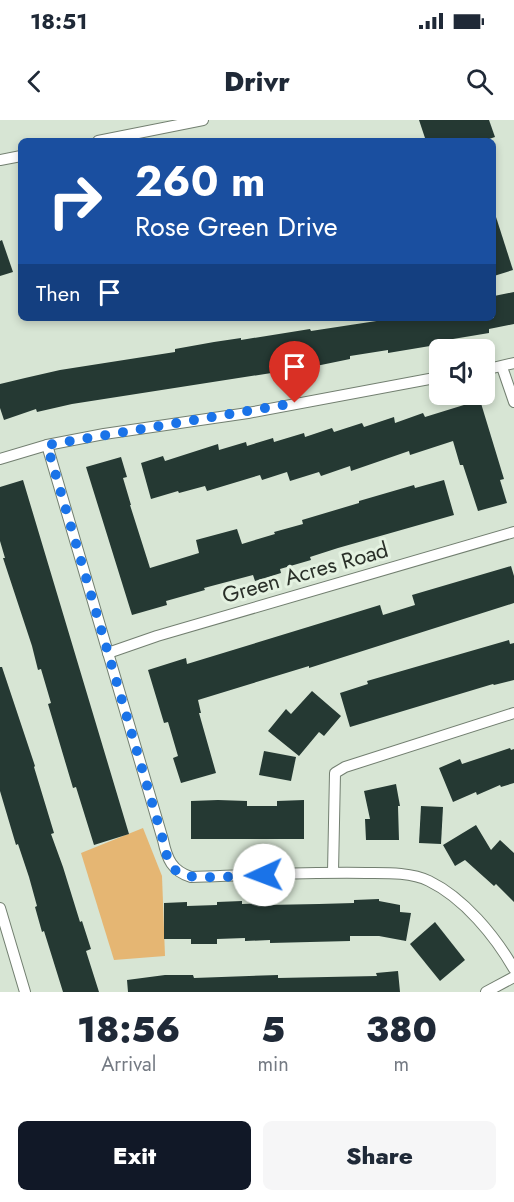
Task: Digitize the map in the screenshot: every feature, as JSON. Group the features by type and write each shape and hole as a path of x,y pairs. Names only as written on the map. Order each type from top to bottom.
{"street":[{"path":"113,138 203,120"},
{"path":"0,160 18,157"},
{"path":"495,368 514,363"},
{"path":"502,367 514,402"},
{"path":"0,459 47,445 429,379"},
{"path":"47,445 167,859 179,873 191,878 333,872 396,873 428,880 468,909 514,969"},
{"name":"Green Acres Road","path":"108,653 157,636 514,532"},
{"path":"333,872 335,773 345,767 514,713"},
{"path":"0,909 25,992"},
{"path":"486,992 514,976"}],"shaded area":[{"path":"143,828 162,876 165,956 114,960 81,853"}],"building":[{"path":"419,120 489,120 495,137 492,138 425,138"},
{"path":"496,217 513,270 496,275"},
{"path":"2,240 13,272 0,276 0,241"},
{"path":"514,292 514,324 489,329 489,333 453,339 429,339 429,346 350,356 350,359 316,366 72,404 37,412 36,409 4,420 0,408 0,384 60,370 175,352 175,349 214,342 376,321 496,321 496,296"},
{"path":"464,405 482,405 504,479 500,480 507,503 478,511 453,441 410,455 409,451 351,471 350,466 321,476 319,472 290,481 287,472 262,480 260,475 207,491 205,486 151,499 141,463 163,456 165,461 218,444 219,450 246,442 247,446 273,438 274,442 304,433 305,437 332,428 334,432 362,423 364,427 394,417 395,423 423,413 425,417"},
{"path":"121,457 127,477 123,478 130,505 150,568 199,553 196,540 237,529 242,544 303,524 302,520 414,485 415,488 444,480 454,515 310,557 311,560 280,569 281,573 255,581 253,575 204,588 205,590 166,601 167,605 132,615 86,467"},
{"path":"23,480 129,834 94,845 76,787 73,788 48,704 51,703 41,669 38,670 3,558 5,558 0,541 0,487"},
{"path":"511,566 514,576 514,603 309,668 309,666 198,700 201,713 199,713 216,773 181,783 173,758 178,756 168,722 164,723 148,670 186,658 187,664 380,605 383,615 415,605 412,595"},
{"path":"509,640 510,644 514,643 514,680 493,684 350,727 340,693 368,684 367,681"},
{"path":"0,667 2,667 35,766 54,833 51,834 91,949 86,951 99,992 63,992 44,931 42,932 29,877 18,844 16,845 0,791"},
{"path":"312,691 341,716 324,736 319,732 299,756 268,731 286,709 291,714"},
{"path":"510,748 514,749 514,783 501,787 500,785 477,795 476,792 453,802 439,768 460,759 462,764"},
{"path":"264,751 296,757 291,781 259,775"},
{"path":"396,784 400,806 398,806 399,840 366,840 365,819 370,819 364,791"},
{"path":"304,800 304,839 191,839 191,801 247,801 247,806 277,806 277,801"},
{"path":"421,806 443,807 441,844 419,843"},
{"path":"476,825 491,850 500,840 514,853 514,902 496,884 494,886 465,860 455,866 443,845"},
{"path":"379,899 379,901 400,905 400,912 411,913 406,941 379,936 350,936 350,941 270,943 270,940 245,941 245,938 217,939 217,944 191,944 191,939 164,939 164,903 187,902 187,906 242,901 242,904 266,903 266,905 354,903 354,900"},
{"path":"435,922 465,960 440,981 410,944"},
{"path":"398,971 400,992 128,992 127,980 165,975 193,975 194,978 278,975 278,978 377,976 376,973"}],"route":[{"path":"264,875 191,878 179,873 167,859 47,445 295,403"}]}
